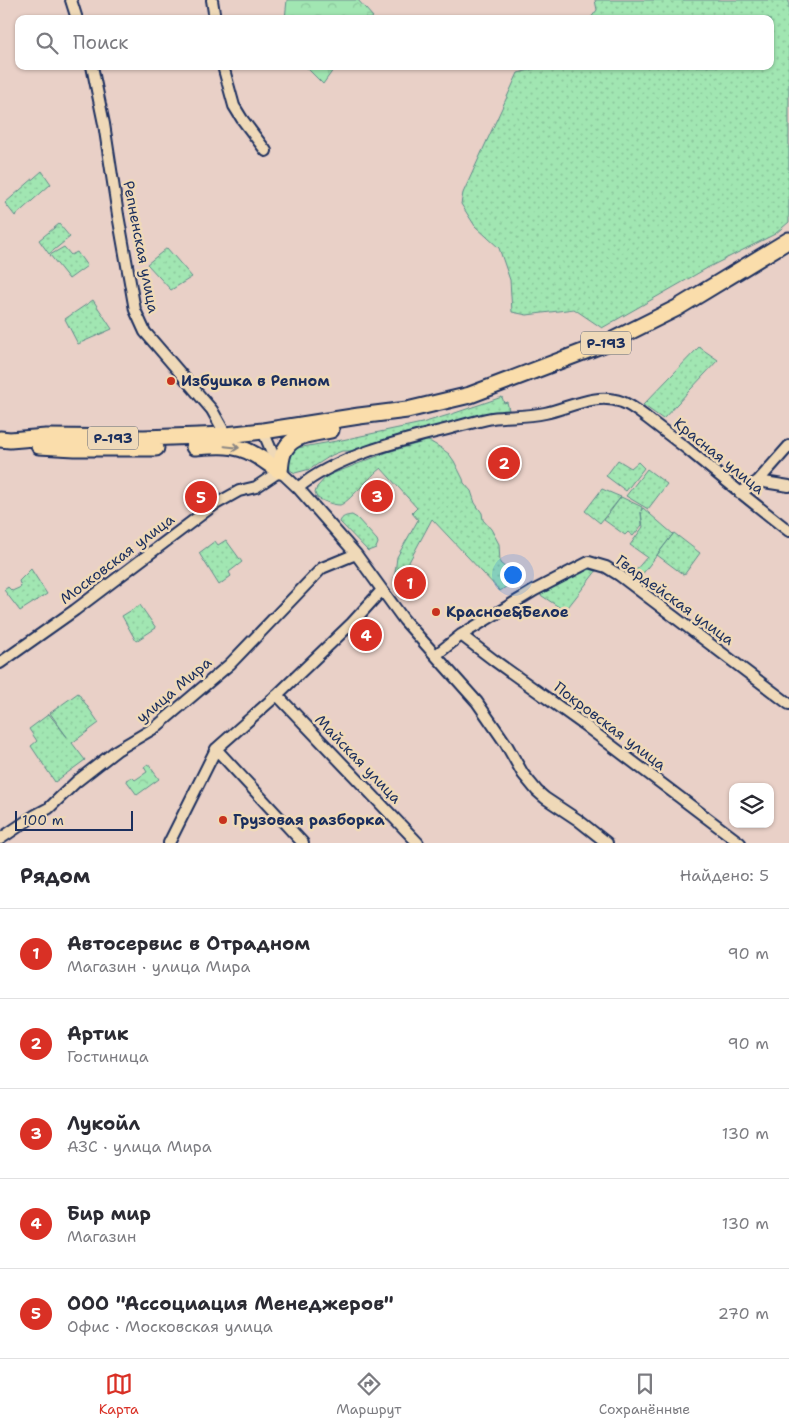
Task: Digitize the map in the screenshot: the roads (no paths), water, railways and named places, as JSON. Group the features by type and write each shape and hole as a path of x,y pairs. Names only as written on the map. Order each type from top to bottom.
{"highway":[{"name":"Р-193","path":"5,439 46,436 144,438 226,435 407,410 470,395 609,342 677,308 789,240"},
{"path":"5,439 29,445 75,448 236,447 248,451 280,471 285,448 302,436 359,424 407,410"}],"street":[{"path":"71,0 76,15"},
{"path":"212,0 214,15"},
{"name":"Репненская улица","path":"93,70 104,124 135,310 145,332 212,410 226,435"},
{"path":"224,70 234,106 266,151"},
{"name":"Красная улица","path":"298,488 310,478 332,466 366,453 429,434 492,418 544,414 595,400 610,399 630,406 789,531"},
{"path":"263,431 280,471 298,488 356,554 404,620 480,706 506,744 523,774 537,791 608,843"},
{"path":"740,492 758,481 789,446"},
{"name":"Московская улица","path":"0,663 75,610 214,505 239,491 256,487 280,471"},
{"path":"758,481 789,486"},
{"name":"улица Мира","path":"0,839 49,808 76,782 117,750 156,727 230,664 322,568 356,554"},
{"name":"Гвардейская улица","path":"436,655 461,635 535,590 589,562 606,567 619,575 789,704"},
{"path":"169,843 216,749 277,695 352,623 382,590"},
{"name":"Покровская улица","path":"461,635 583,724 740,843"},
{"name":"Майская улица","path":"277,695 418,843"},
{"path":"216,749 302,843"}],"place":[{"name":"Избушка в Репном","path":"171,381"},
{"name":"Артик","path":"504,463"},
{"name":"Лукойл","path":"377,496"},
{"name":"ООО \"Ассоциация Менеджеров\"","path":"201,497"},
{"name":"Автосервис в Отрадном","path":"410,583"},
{"name":"Красное&Белое","path":"436,612"},
{"name":"Бир мир","path":"366,635"},
{"name":"Грузовая разборка","path":"223,820"}]}
